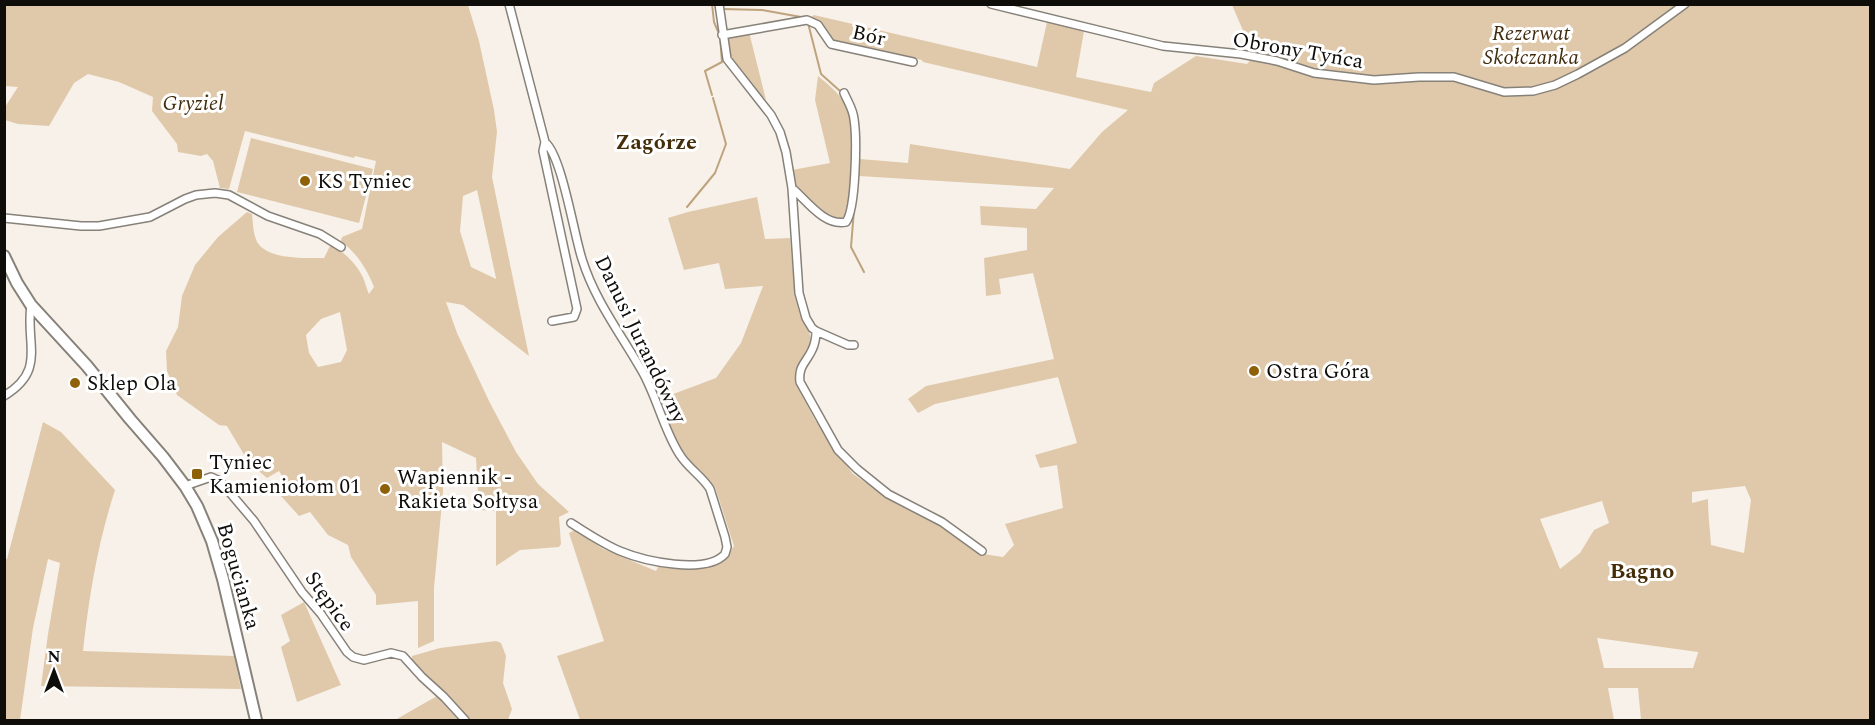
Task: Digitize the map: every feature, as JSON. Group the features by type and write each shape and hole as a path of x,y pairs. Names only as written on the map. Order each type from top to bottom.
{"street":[{"name":"Danusi Jurandówny","path":"509,4 545,142 550,146 559,169 577,242 590,281 599,302 643,373 679,454 710,489 727,547 725,554 714,561 697,565 677,565 622,552 571,523"},
{"path":"719,4 727,59 771,115 780,132 786,152 792,188 799,293 806,318 816,331 848,345 854,345"},
{"name":"Obrony Tyńca","path":"991,4 1163,46 1242,54 1277,61 1314,73 1366,80 1454,76 1504,92 1533,91 1555,85 1578,74 1625,48 1685,4"},
{"name":"Bór","path":"722,35 807,20 818,25 831,44 913,62"},
{"path":"792,188 828,220 839,224 846,222 850,216 854,183 855,121 844,93"},
{"path":"545,142 543,151 577,309 574,317 552,321"},
{"path":"4,218 81,226 106,225 150,218 196,195 215,192 229,195 268,216 320,234 341,247"},
{"name":"Bogucianka","path":"4,256 31,305 87,366 163,457 197,506 223,579 256,720"},
{"path":"4,396 22,382 33,361 29,320 31,305"},
{"path":"816,331 815,344 799,374 800,382 838,450 888,494 942,522 982,551"},
{"name":"Stępice","path":"185,486 211,477 220,481 254,521 302,592 321,614 347,652 353,657 364,660 391,653 403,656 465,720"}],"green space":[{"name":"Gryziel","path":"4,5 468,5 479,41 494,110 497,132 492,177 529,356 463,305 446,302 457,333 516,452 538,484 569,512 559,517 561,544 559,547 520,550 496,566 496,511 479,510 476,458 442,442 443,492 434,588 434,641 418,648 418,601 376,605 376,595 351,557 348,545 328,535 310,512 299,516 281,496 290,489 279,471 267,478 249,463 227,426 219,425 177,395 167,371 166,351 178,327 182,296 195,265 218,237 247,212 252,214 256,239 262,248 288,257 324,258 331,244 355,264 369,294 374,287 368,273 352,251 341,241 342,237 362,229 376,161 355,156 354,158 245,131 229,189 220,188 213,161 207,154 201,156 178,152 177,144 152,111 153,97 119,82 88,74 74,83 49,126 18,124 5,120 5,107 18,87 5,86","holes":["477,190 496,278 496,279 471,267 460,231 463,196","340,312 347,350 341,362 318,367 309,353 306,335 321,319"]},
{"name":"Rezerwat Skołczanka","path":"1232,5 1870,5 1870,720 1641,720 1638,688 1608,688 1614,720 580,720 557,656 604,641 569,533 575,530 603,549 656,571 659,565 686,568 722,562 734,546 715,487 701,471 679,454 660,399 716,378 741,343 763,286 725,289 719,263 684,270 668,218 757,197 765,239 790,238 795,296 811,341 795,371 795,383 815,420 853,474 890,499 937,524 977,553 1003,557 1014,545 1005,524 1063,508 1057,465 1040,468 1035,455 1077,443 1058,377 935,404 918,413 908,399 926,386 1054,359 1033,273 999,279 1001,294 986,296 984,258 1027,250 1027,228 981,225 980,206 1036,209 1054,188 859,176 860,159 908,163 910,144 1070,169 1102,132 1128,110 834,41 824,25 811,17 814,15 1037,67 1047,22 1084,31 1076,77 1151,92 1154,83 1196,56 1247,64 1254,56","holes":["1745,486 1751,500 1744,553 1711,545 1708,499 1692,503 1692,492","1602,501 1609,523 1594,530 1580,553 1560,569 1540,519","1597,638 1698,652 1693,668 1604,668"]},
{"path":"749,32 766,100 740,73 729,49 727,38 734,34"},
{"path":"818,76 841,98 850,116 853,162 845,219 838,220 825,214 812,204 793,181 792,170 830,163 815,100"},
{"name":"KS Tyniec","path":"251,138 373,169 359,223 237,192"},
{"path":"43,422 61,432 115,490 95,569 83,651 234,656 241,689 41,686 60,563 48,559 33,628 20,720 5,720 5,559 7,559"},
{"path":"304,602 341,685 297,702 281,647 290,641 281,615"},
{"path":"496,641 501,643 506,656 503,683 512,709 508,720 467,720 412,662 412,656 440,648"},
{"path":"437,696 458,720 395,720"}],"waterway":[{"path":"712,4 714,22 720,36 722,62 705,71 712,95"},
{"path":"722,9 762,10 801,17"},
{"path":"808,23 821,74 840,91"},
{"path":"687,207 715,173 726,144 713,98"},
{"path":"854,210 851,247 864,272"}],"place":[{"name":"KS Tyniec","path":"305,181"},
{"name":"Ostra Góra","path":"1254,371"},
{"name":"Sklep Ola","path":"75,383"},
{"name":"Tyniec Kamieniołom 01","path":"197,474"},
{"name":"Wapiennik - Rakieta Sołtysa","path":"385,489"}],"district":[{"name":"Zagórze","path":"656,141"},
{"name":"Bagno","path":"1642,570"}]}
